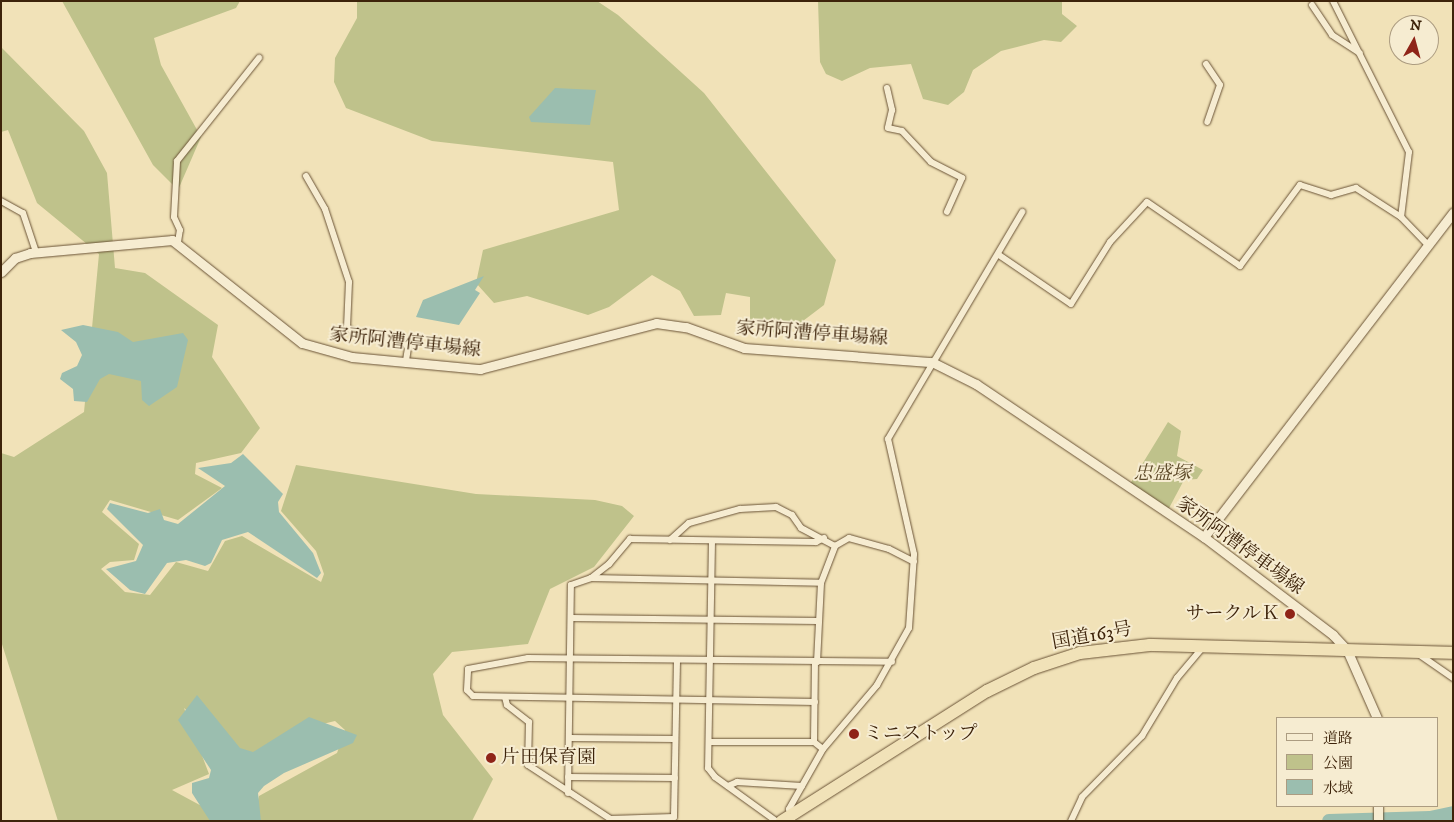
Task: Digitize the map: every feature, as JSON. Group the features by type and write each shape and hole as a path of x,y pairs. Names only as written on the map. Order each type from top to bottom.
{"highway":[{"name":"国道163号","path":"787,818 987,691 1034,668 1105,649 1203,647 1453,652"}],"main road":[{"path":"1204,537 1426,243 1453,212"},
{"path":"1,272 15,258 36,252 157,238 178,242"},
{"name":"家所阿漕停車場線","path":"178,242 302,343 343,356 494,368 656,323 686,327 744,348 855,353 932,362 976,384 1204,537 1347,650"},
{"path":"1347,650 1376,717"},
{"path":"1378,807 1378,821"}],"street":[{"path":"1334,1 1408,152 1401,217"},
{"path":"1312,4 1332,35 1360,53"},
{"path":"178,242 180,230 174,218 178,161 259,58"},
{"path":"1206,64 1220,85 1207,122"},
{"path":"887,88 892,110 888,128 902,131 931,162 962,178 946,212"},
{"path":"306,176 326,209 349,282 347,326 360,337 403,339 408,348 406,361"},
{"path":"999,255 1071,304 1110,242 1147,202 1240,266 1300,185 1331,195 1356,188 1401,217 1426,243"},
{"path":"1,201 23,213 36,252"},
{"path":"787,818 788,809 823,748 892,662 910,628 914,562 888,439 932,362 999,255 1022,212"},
{"path":"670,540 689,523 760,507 784,509 800,528 824,538 835,546"},
{"path":"591,578 630,539 816,542 824,538"},
{"path":"814,742 816,662 821,583 835,546 849,538 889,549 914,562"},
{"path":"712,541 710,773 776,821"},
{"path":"568,793 571,585 591,578 821,583"},
{"path":"571,618 818,621"},
{"path":"1071,821 1082,797 1142,736 1177,678 1203,647"},
{"path":"1414,652 1453,678"},
{"path":"815,702 474,696 467,690 468,669 505,659 570,658 892,662"},
{"path":"505,697 507,705 529,722 528,765 611,820 674,817 677,660"},
{"path":"569,738 675,739"},
{"path":"709,742 814,742 823,748"},
{"path":"568,777 675,778"},
{"path":"728,786 737,782 802,786"}],"green space":[{"path":"62,1 240,1 236,8 154,38 161,65 201,137 178,190 153,165"},
{"path":"357,1 597,1 618,15 704,93 836,260 824,305 799,324 771,333 750,322 750,297 726,293 721,315 694,316 680,291 652,275 609,307 588,315 527,296 494,303 476,283 483,250 619,210 613,162 432,141 346,108 334,82 335,58 357,18"},
{"path":"818,1 1062,1 1062,14 1077,26 1061,42 1044,40 1001,51 973,70 964,92 948,105 923,99 911,64 870,68 842,81 826,74 820,62"},
{"path":"1,47 84,131 107,173 115,268 145,273 218,325 212,357 260,428 241,453 196,463 195,474 222,488 178,520 110,500 102,512 139,544 134,560 110,562 101,569 125,592 150,595 176,562 208,571 225,541 242,536 321,582 324,574 316,551 281,511 296,465 476,494 595,500 622,506 634,516 594,567 550,589 528,644 452,652 433,674 443,715 493,779 472,821 253,821 259,796 337,753 345,730 335,721 298,730 248,762 184,708 209,774 172,790 209,810 210,821 58,821 1,641 1,453 14,457 84,412 99,254 37,203 8,130 1,132"},
{"name":"忠盛塚","path":"1168,422 1181,431 1177,456 1203,470 1197,479 1184,480 1168,510 1130,484"}],"water":[{"path":"555,88 596,90 590,125 531,122 529,117"},
{"path":"484,276 475,290 480,293 459,325 416,317 423,300"},
{"path":"83,325 118,332 133,342 183,333 188,340 177,387 149,406 142,400 141,381 109,374 100,379 87,402 74,401 73,389 60,379 62,373 77,366 82,355 76,342 61,330"},
{"path":"243,454 283,494 278,502 279,512 313,553 321,573 317,578 248,532 222,540 211,563 205,566 186,560 167,563 145,594 130,590 106,569 136,561 143,545 107,509 110,503 148,513 160,509 164,520 178,524 225,486 198,468 231,463"},
{"path":"197,695 240,748 253,752 309,717 357,735 353,743 284,773 264,786 258,793 261,821 210,821 192,793 192,783 209,778 211,770 178,720"}],"waterway":[{"path":"1329,821 1430,818 1453,813"}],"place":[{"name":"サークルＫ","path":"1290,614"},
{"name":"ミニストップ","path":"854,734"},
{"name":"片田保育園","path":"491,758"}]}
